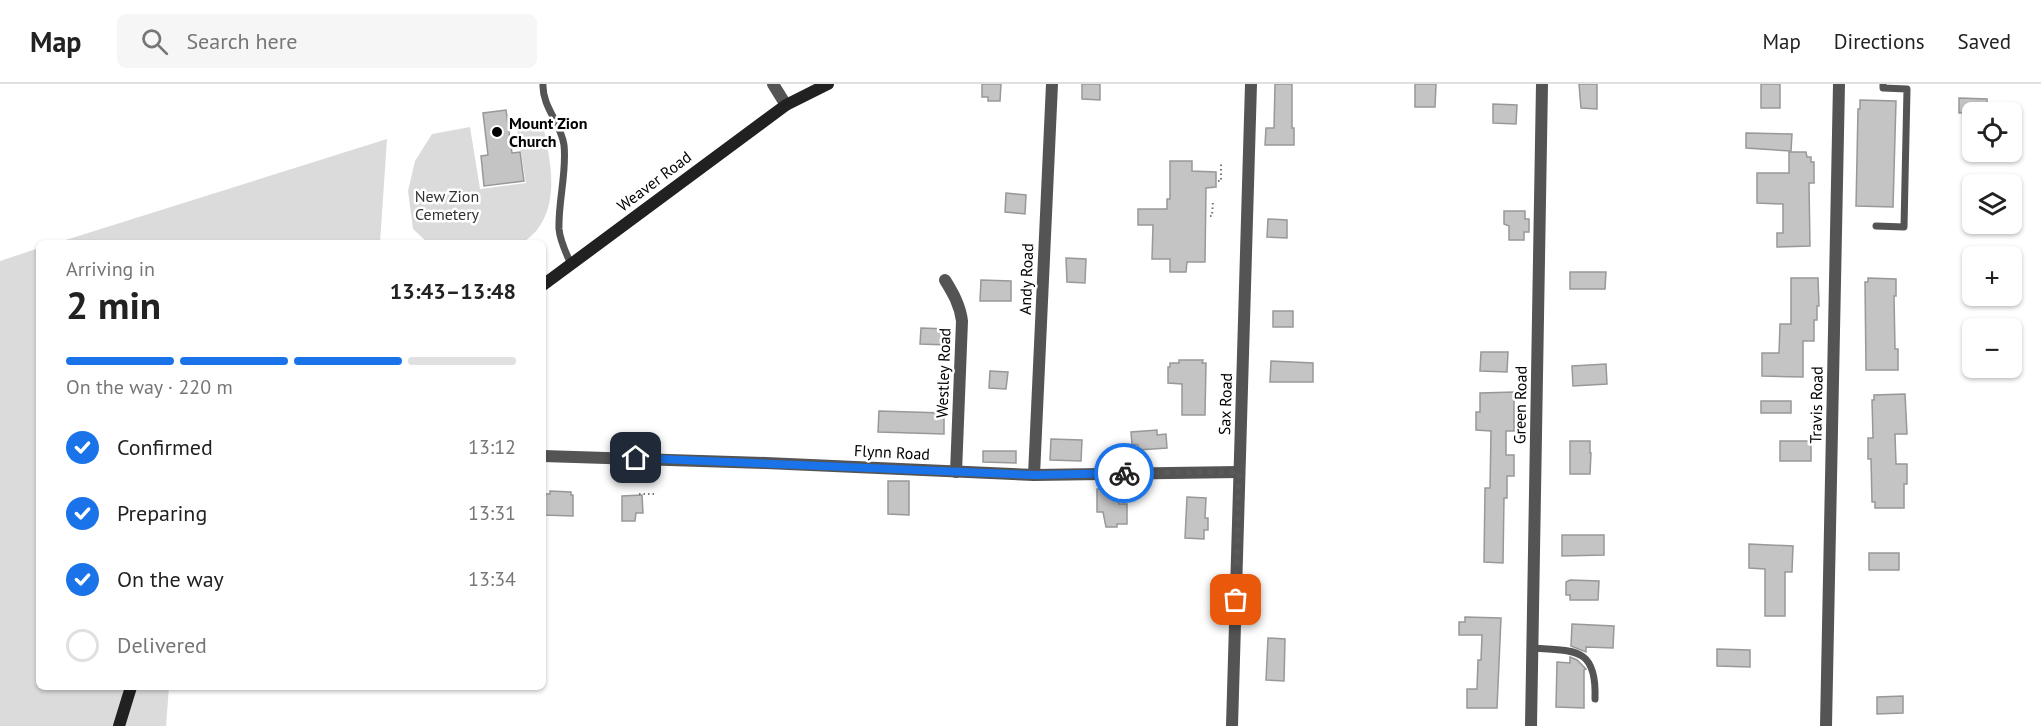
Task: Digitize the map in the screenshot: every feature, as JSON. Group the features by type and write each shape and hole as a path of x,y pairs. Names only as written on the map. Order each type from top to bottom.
{"main road":[{"name":"Weaver Road","path":"546,283 786,105 828,84"},
{"path":"119,726 130,690"}],"street":[{"path":"773,84 786,105"},
{"name":"Andy Road","path":"1034,475 1052,84"},
{"name":"Sax Road","path":"1232,726 1251,84"},
{"name":"Green Road","path":"1531,726 1542,84"},
{"name":"Travis Road","path":"1826,726 1839,84"},
{"name":"Westley Road","path":"945,280 961,311 962,321 956,472"},
{"name":"Flynn Road","path":"546,456 1034,475 1239,472"}],"lane":[{"path":"543,84 542,92 564,144 559,229 571,264"},
{"path":"1876,226 1904,227 1907,89 1883,88 1883,84"},
{"path":"1531,648 1580,654 1595,675 1594,699"}],"path":[{"path":"1218,181 1221,181 1221,163"},
{"path":"1210,216 1212,216 1213,201"},
{"path":"639,494 656,494"}],"green space":[{"name":"New Zion Cemetery","path":"543,125 550,166 551,193 549,206 537,230 526,240 425,240 413,229 408,191 415,161 432,134 470,127 480,189 526,183 517,130"},
{"path":"387,139 380,240 66,240"},
{"path":"36,249 36,690 169,690 166,726 0,726 0,261"}],"building":[{"path":"982,84 1001,84 1000,101 988,101 988,97 982,97"},
{"path":"1082,84 1100,84 1100,100 1082,99"},
{"path":"1275,84 1292,84 1294,145 1265,145 1266,128 1274,128"},
{"path":"1415,84 1436,84 1435,107 1415,107"},
{"path":"1579,84 1597,84 1597,109 1581,108"},
{"path":"1761,84 1780,84 1780,108 1761,108"},
{"path":"1959,98 1987,99 1987,102 1962,102 1962,113 1959,113"},
{"path":"1860,100 1896,101 1893,207 1856,206"},
{"path":"1493,104 1517,105 1516,124 1493,123"},
{"name":"Mount Zion Church","path":"506,110 512,153 520,152 524,181 484,186 481,156 488,155 483,113"},
{"path":"1746,133 1792,134 1791,151 1746,148"},
{"path":"1789,152 1806,152 1807,157 1811,157 1811,162 1814,162 1814,183 1809,183 1810,246 1777,247 1777,233 1783,233 1783,204 1757,203 1757,173 1789,173"},
{"path":"1170,161 1192,161 1192,171 1216,172 1216,187 1206,188 1205,262 1187,262 1186,272 1170,272 1170,259 1152,259 1153,225 1138,225 1138,209 1167,209 1167,199 1170,199"},
{"path":"1006,193 1026,195 1025,214 1005,212"},
{"path":"1504,211 1525,211 1525,219 1529,219 1529,232 1524,232 1524,240 1509,240 1509,226 1504,224"},
{"path":"1268,219 1287,220 1287,238 1267,237"},
{"path":"1066,258 1086,259 1085,283 1067,282"},
{"path":"1570,272 1606,272 1605,289 1570,289"},
{"path":"1791,278 1818,278 1819,306 1817,306 1817,320 1814,320 1814,341 1803,341 1803,377 1762,376 1762,353 1779,353 1780,324 1791,324"},
{"path":"1868,278 1896,279 1895,349 1898,349 1898,370 1866,370 1865,282 1868,282"},
{"path":"981,280 1011,281 1011,301 980,301"},
{"path":"1273,311 1293,311 1293,327 1273,327"},
{"path":"921,328 948,329 947,345 920,344"},
{"path":"1481,352 1508,352 1507,372 1480,371"},
{"path":"1179,360 1203,360 1202,363 1206,363 1205,415 1182,415 1182,384 1168,383 1168,367 1170,363 1179,363"},
{"path":"1271,361 1313,363 1313,382 1270,382"},
{"path":"1606,364 1607,384 1573,386 1572,366"},
{"path":"990,371 1008,372 1006,389 989,388"},
{"path":"1514,392 1514,431 1506,431 1506,455 1514,455 1514,476 1507,476 1507,498 1504,498 1503,563 1484,562 1485,488 1490,488 1491,431 1476,430 1476,412 1480,412 1480,393"},
{"path":"1905,394 1907,434 1895,434 1896,464 1907,464 1904,508 1875,508 1875,502 1872,502 1871,459 1868,459 1868,438 1873,438 1872,400 1874,400 1874,395"},
{"path":"1761,401 1791,401 1791,413 1761,413"},
{"path":"879,411 944,413 944,434 878,432"},
{"path":"1157,430 1157,435 1166,434 1167,448 1138,450 1138,445 1132,444 1131,432"},
{"path":"1051,439 1082,440 1081,461 1050,460"},
{"path":"1570,441 1590,441 1590,474 1570,474"},
{"path":"1780,441 1811,441 1811,461 1780,461"},
{"path":"983,451 1016,451 1016,463 983,462"},
{"path":"888,481 909,481 909,515 888,514"},
{"path":"1101,487 1118,489 1119,504 1127,504 1127,524 1106,527 1103,512 1097,512 1097,489"},
{"path":"550,491 571,492 573,516 546,515 546,494 550,494"},
{"path":"642,495 643,513 636,513 635,521 622,521 622,496"},
{"path":"1187,497 1206,498 1205,518 1208,518 1208,530 1204,530 1204,539 1185,538"},
{"path":"1562,535 1604,535 1604,555 1562,556"},
{"path":"1749,544 1793,546 1792,572 1785,572 1785,616 1765,616 1765,569 1749,568"},
{"path":"1869,553 1899,553 1899,570 1869,570"},
{"path":"1570,580 1599,581 1598,600 1570,600 1570,595 1566,595 1566,582"},
{"path":"1465,617 1501,618 1497,708 1467,708 1467,689 1477,689 1482,635 1459,635 1459,622 1465,622"},
{"path":"1572,624 1614,626 1613,648 1586,647 1586,652 1571,646"},
{"path":"1268,638 1285,639 1284,681 1266,680"},
{"path":"1717,649 1750,650 1750,667 1717,666"},
{"path":"1570,657 1586,669 1584,670 1584,708 1556,707 1557,662 1570,663"},
{"path":"1903,696 1903,713 1877,714 1877,697"}],"way so far":[{"path":"1124,473 1239,472 1236,600"}],"place":[{"name":"Mount Zion Church","path":"497,132"}],"route":[{"path":"636,458 1034,475 1124,473"}]}
